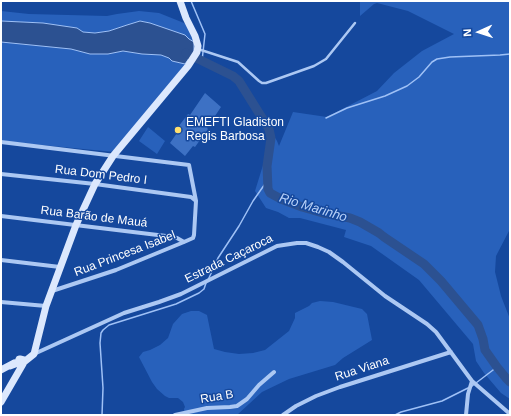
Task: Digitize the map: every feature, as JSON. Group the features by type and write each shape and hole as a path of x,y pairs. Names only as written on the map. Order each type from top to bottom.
{"main road":[{"path":"34,354 46,306 76,225 94,184 113,156 188,66 198,50 198,43 180,1"},
{"name":"Estrada Caçaroca","path":"1,402 18,373 22,362 34,354"},
{"path":"1,370 22,362"}],"street":[{"path":"1,142 189,165 196,201"},
{"name":"Rua Dom Pedro I","path":"1,174 94,184 191,197 196,201"},
{"name":"Rua Princesa Isabel","path":"52,291 116,270 193,238 196,201"},
{"name":"Rua Barão de Mauá","path":"1,216 166,236 177,238 184,242"},
{"name":"Estrada Caçaroca","path":"34,354 124,313 181,294 277,246 306,243 329,252 385,296 427,324 436,332 472,381 510,414"},
{"path":"1,260 60,267"},
{"path":"1,302 46,306"},
{"name":"Rua Viana","path":"284,415 296,406 322,393 451,352"},
{"name":"Rua B","path":"175,415 207,408 237,406 247,399 259,385 274,372"},
{"path":"466,415 468,394 472,381"}],"lane":[{"path":"198,50 238,62 259,81 266,83 314,66 326,59 355,23"}],"shaded area":[{"path":"360,1 510,1 510,229 496,256 495,272 501,296 510,319 510,399 501,393 484,373 476,361 473,344 419,280 371,246 344,237 346,230 300,218 289,218 266,208 255,191 268,149 270,129 279,146 293,112 327,117 377,91 394,73 422,51 454,34 408,11 377,3 360,16"},
{"path":"1,11 29,14 107,16 139,11 159,13 189,25 194,42 181,34 141,21 109,31 95,33 83,32 77,28 43,23 1,21"},
{"path":"1,21 43,23 77,28 83,32 95,33 109,31 140,21 185,35 194,42 194,51 185,64 172,61 161,55 123,51 108,54 90,54 71,49 1,42"},
{"path":"1,42 71,49 90,54 123,51 161,55 172,61 185,64 139,123 114,152 11,142 1,140"},
{"path":"148,127 165,141 157,154 139,141"},
{"path":"320,301 333,302 362,309 367,314 372,340 343,358 335,365 289,379 262,392 237,415 185,415 185,407 183,402 178,398 169,398 165,396 157,389 139,357 143,352 160,345 168,338 173,324 182,314 191,311 199,311 207,315 214,349 239,354 265,350 289,331 295,318 295,313 312,303"}],"building":[{"path":"205,93 221,107 195,147 193,146 185,156 170,143 177,133 175,131 188,114 190,115"}],"waterway":[{"path":"191,1 205,34 202,61"},
{"name":"Rio Marinho","path":"186,53 233,76 239,81 269,129 271,138 267,166 268,189 270,193 302,207 350,218 360,222 379,233 424,264 441,281 478,325 485,350 510,382"},
{"path":"326,118 347,108 385,96 407,86 419,77 432,62 437,59 510,54"},
{"path":"208,280 218,258 267,181"},
{"path":"102,415 103,388 100,343 101,333 103,330 109,325 176,304 199,293 204,289 206,283"},
{"path":"472,386 497,367"},
{"path":"395,415 442,401 468,388"}],"place":[{"name":"EMEFTI Gladiston Regis Barbosa","path":"178,130"}]}
